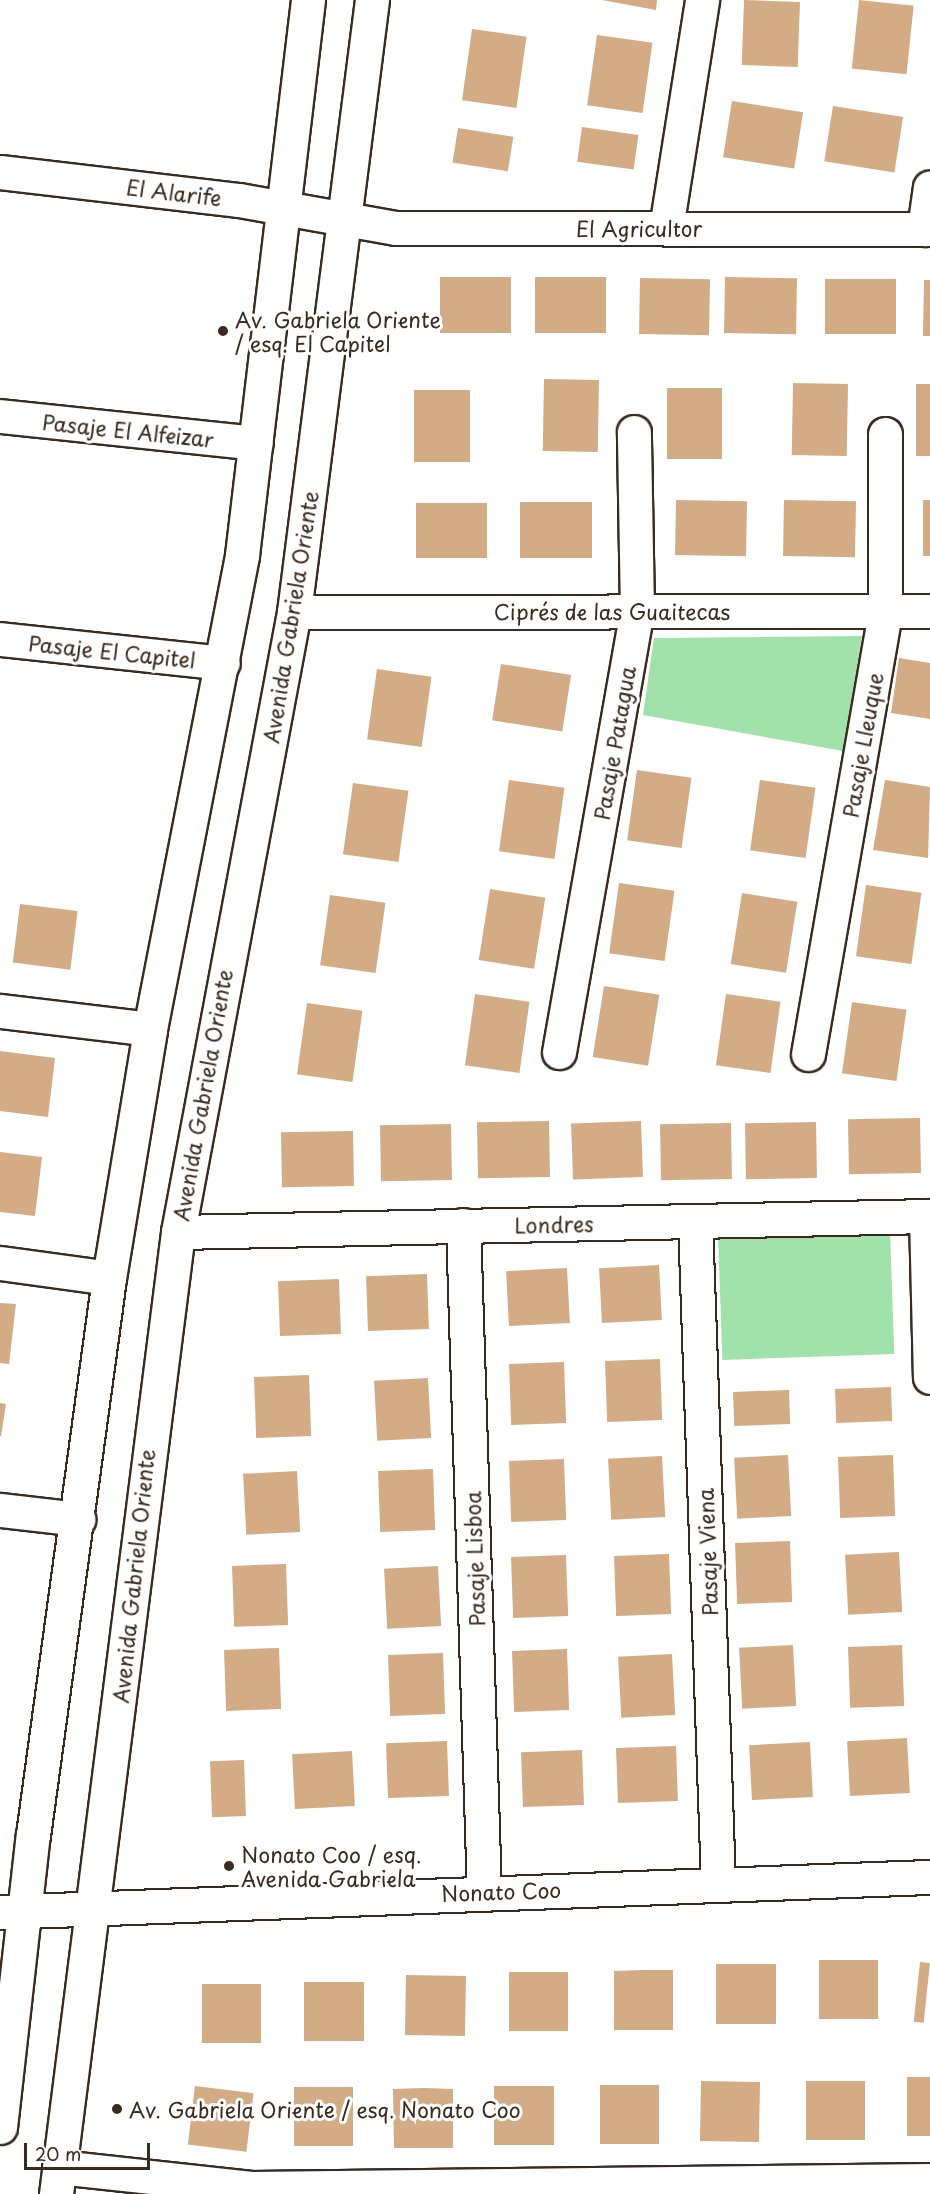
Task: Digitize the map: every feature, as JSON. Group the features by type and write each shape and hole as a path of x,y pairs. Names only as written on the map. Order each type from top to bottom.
{"street":[{"path":"0,2127 13,1911 78,1519 109,1278 150,1029 223,663 256,444 308,0"},
{"name":"Avenida Gabriela Oriente","path":"57,2181 94,1908 178,1232 294,612 348,220 372,0"},
{"path":"666,228 702,0"},
{"name":"El Alarife","path":"0,172 284,208 348,220"},
{"path":"927,229 930,187"},
{"name":"El Agricultor","path":"348,220 396,228 927,229"},
{"name":"Pasaje El Alfeizar","path":"0,416 256,444"},
{"name":"Pasaje Patagua","path":"560,1052 637,611 634,432"},
{"name":"Pasaje Lleuque","path":"808,1054 885,611 885,434"},
{"name":"Ciprés de las Guaitecas","path":"294,612 930,611"},
{"name":"Pasaje El Capitel","path":"0,639 223,663"},
{"path":"0,1011 150,1029"},
{"path":"928,1216 930,1377"},
{"name":"Londres","path":"178,1232 928,1216"},
{"name":"Pasaje Viena","path":"695,1221 718,1884"},
{"name":"Pasaje Lisboa","path":"463,1226 484,1892"},
{"path":"0,1263 109,1278"},
{"path":"0,1510 78,1519"},
{"name":"Nonato Coo","path":"13,1911 930,1877"},
{"path":"57,2181 241,2188 930,2180"}],"green space":[{"path":"862,636 843,751 643,715 654,638"},
{"path":"890,1231 894,1354 722,1360 718,1237"}],"building":[{"path":"602,0 657,0 656,10"},
{"path":"744,0 800,2 798,67 742,65"},
{"path":"859,0 914,6 906,74 852,69"},
{"path":"472,29 526,37 516,108 462,100"},
{"path":"597,35 652,43 643,113 587,105"},
{"path":"732,101 803,112 794,169 723,157"},
{"path":"833,106 903,117 894,172 824,161"},
{"path":"582,127 638,135 634,170 577,162"},
{"path":"458,128 513,137 508,171 453,163"},
{"path":"440,277 511,277 511,333 440,333"},
{"path":"535,277 606,277 606,333 535,333"},
{"path":"725,277 797,278 796,334 724,333"},
{"path":"640,278 710,279 709,335 639,334"},
{"path":"825,279 896,279 896,334 825,334"},
{"path":"924,280 930,280 930,336 923,336"},
{"path":"544,379 599,380 598,452 543,451"},
{"path":"793,383 848,384 847,456 792,455"},
{"path":"916,384 930,384 930,456 916,456"},
{"path":"667,388 722,388 722,459 667,459"},
{"path":"414,390 470,390 470,462 414,462"},
{"path":"676,500 747,501 746,556 675,555"},
{"path":"784,500 856,501 855,557 783,556"},
{"path":"923,500 930,500 930,556 923,556"},
{"path":"520,502 592,502 592,558 520,558"},
{"path":"416,503 487,503 487,558 416,558"},
{"path":"899,658 930,663 930,719 891,713"},
{"path":"501,664 571,675 562,731 492,720"},
{"path":"377,669 431,677 422,747 367,739"},
{"path":"637,770 691,778 682,848 627,840"},
{"path":"509,780 564,788 554,859 499,851"},
{"path":"760,780 815,788 806,858 750,850"},
{"path":"885,780 930,787 928,858 873,850"},
{"path":"353,783 408,791 398,862 343,854"},
{"path":"619,883 674,891 665,961 609,953"},
{"path":"866,885 921,893 911,964 856,956"},
{"path":"490,889 545,898 534,969 479,960"},
{"path":"742,893 797,902 786,973 731,964"},
{"path":"330,895 385,903 376,973 320,965"},
{"path":"20,904 78,911 70,970 13,963"},
{"path":"604,986 659,995 648,1066 593,1057"},
{"path":"475,994 529,1002 519,1073 465,1065"},
{"path":"726,994 780,1002 770,1073 716,1065"},
{"path":"852,1002 906,1010 896,1081 842,1073"},
{"path":"307,1003 362,1011 352,1082 297,1074"},
{"path":"0,1051 55,1058 48,1117 0,1111"},
{"path":"920,1118 921,1173 849,1174 848,1119"},
{"path":"549,1121 550,1177 478,1178 477,1122"},
{"path":"641,1121 643,1177 573,1179 571,1123"},
{"path":"816,1122 817,1178 746,1179 745,1123"},
{"path":"731,1123 732,1179 661,1180 660,1124"},
{"path":"451,1124 452,1180 381,1181 380,1125"},
{"path":"353,1131 354,1186 282,1187 281,1132"},
{"path":"0,1152 42,1157 35,1216 0,1212"},
{"path":"659,1265 662,1320 602,1323 599,1268"},
{"path":"567,1268 570,1323 509,1326 506,1271"},
{"path":"427,1274 429,1329 368,1331 366,1276"},
{"path":"339,1279 341,1334 280,1336 278,1281"},
{"path":"0,1303 16,1304 9,1364 0,1363"},
{"path":"660,1359 662,1420 607,1422 605,1361"},
{"path":"564,1362 566,1423 511,1425 509,1364"},
{"path":"309,1375 311,1436 256,1438 254,1377"},
{"path":"428,1378 431,1438 377,1441 374,1381"},
{"path":"891,1387 892,1421 836,1423 835,1389"},
{"path":"789,1390 790,1424 734,1426 733,1392"},
{"path":"0,1403 6,1404 1,1436 0,1436"},
{"path":"788,1455 791,1516 737,1519 734,1458"},
{"path":"893,1455 895,1516 840,1518 838,1457"},
{"path":"662,1456 665,1517 611,1520 608,1459"},
{"path":"564,1459 566,1520 511,1522 509,1461"},
{"path":"433,1469 435,1530 380,1532 378,1471"},
{"path":"297,1471 300,1532 246,1535 243,1474"},
{"path":"790,1541 792,1602 737,1604 735,1543"},
{"path":"899,1552 902,1612 848,1615 845,1555"},
{"path":"669,1554 671,1614 616,1616 614,1556"},
{"path":"566,1555 568,1616 513,1618 511,1557"},
{"path":"286,1564 288,1625 234,1627 232,1566"},
{"path":"438,1566 441,1626 387,1629 384,1569"},
{"path":"793,1645 796,1706 742,1709 739,1648"},
{"path":"902,1645 904,1706 850,1708 848,1647"},
{"path":"279,1648 281,1709 226,1711 224,1650"},
{"path":"567,1649 569,1710 514,1712 512,1651"},
{"path":"443,1653 445,1714 390,1716 388,1655"},
{"path":"672,1654 675,1715 621,1718 618,1657"},
{"path":"907,1738 910,1793 850,1796 847,1741"},
{"path":"447,1741 449,1796 388,1798 386,1743"},
{"path":"810,1742 813,1797 752,1800 749,1745"},
{"path":"676,1746 678,1801 618,1803 616,1748"},
{"path":"582,1750 584,1805 523,1807 521,1752"},
{"path":"352,1751 355,1806 295,1809 292,1754"},
{"path":"244,1760 246,1816 212,1817 210,1761"},
{"path":"819,1960 878,1960 878,2019 819,2019"},
{"path":"920,1962 930,1963 924,2023 914,2022"},
{"path":"716,1964 776,1964 776,2024 716,2024"},
{"path":"673,1970 673,2030 614,2030 614,1971"},
{"path":"509,1972 568,1972 568,2031 509,2031"},
{"path":"406,1975 466,1976 465,2036 405,2035"},
{"path":"304,1982 364,1982 364,2041 304,2041"},
{"path":"202,1984 261,1984 261,2043 202,2043"},
{"path":"907,2077 930,2077 930,2136 907,2136"},
{"path":"701,2081 760,2082 759,2142 700,2141"},
{"path":"806,2081 865,2081 865,2140 806,2140"},
{"path":"600,2085 659,2085 659,2144 600,2144"},
{"path":"195,2086 254,2093 246,2152 188,2145"},
{"path":"494,2086 554,2086 554,2145 494,2145"},
{"path":"294,2087 353,2087 353,2146 294,2146"},
{"path":"393,2089 453,2089 453,2148 394,2148"}],"place":[{"name":"Av. Gabriela Oriente / esq. El Capitel","path":"223,331"},
{"name":"Nonato Coo / esq. Avenida Gabriela","path":"229,1866"},
{"name":"Av. Gabriela Oriente / esq. Nonato Coo","path":"117,2109"}]}
